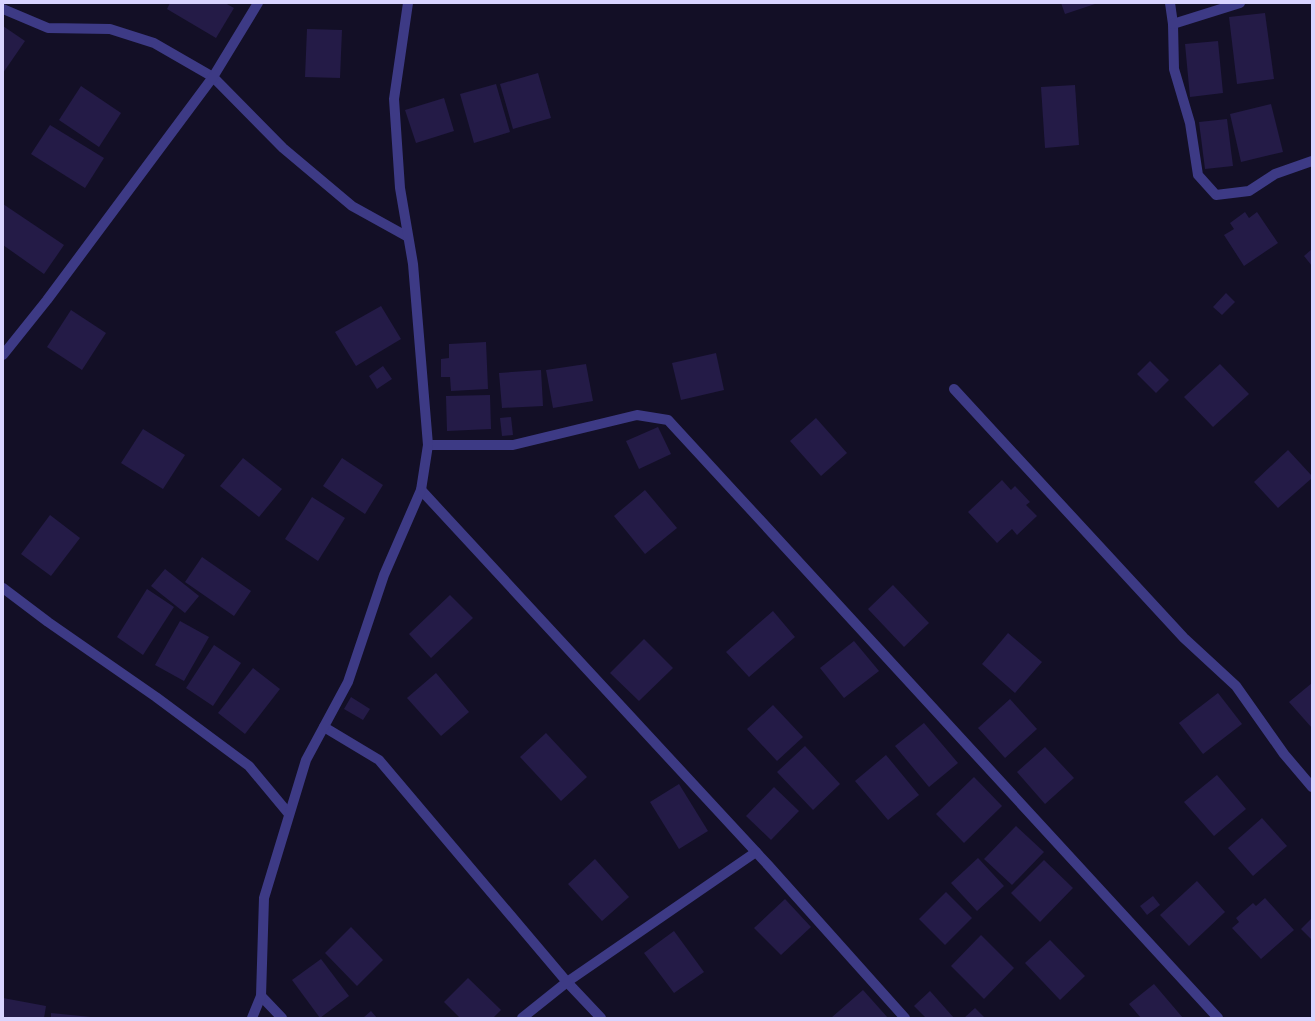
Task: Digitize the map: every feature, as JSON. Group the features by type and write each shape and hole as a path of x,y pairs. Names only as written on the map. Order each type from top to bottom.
{"street":[{"path":"3,355 47,300 214,77 258,3"},
{"path":"252,1018 261,996 264,898 289,814 306,760 348,682 384,575 421,490 428,445 413,264 400,188 394,99 408,3"},
{"path":"1170,3 1173,24 1174,69 1190,123 1198,174 1216,195 1249,191 1275,174 1312,160"},
{"path":"1173,24 1240,3"},
{"path":"3,9 48,28 110,29 154,43 214,77 283,148 352,206 408,237"},
{"path":"954,389 1184,638 1236,686 1284,754 1312,787"},
{"path":"428,445 512,445 637,415 668,420 1048,835 1218,1018"},
{"path":"421,490 756,852 905,1018"},
{"path":"3,588 48,622 156,697 249,766 289,814"},
{"path":"324,727 379,760 567,982 600,1018"},
{"path":"522,1018 567,982 756,852"},
{"path":"261,996 282,1018"}],"building":[{"path":"170,3 225,3 234,8 216,38 167,9"},
{"path":"1061,3 1098,3 1065,14"},
{"path":"1265,13 1274,79 1237,84 1229,17"},
{"path":"3,26 25,41 3,73"},
{"path":"307,29 342,30 340,78 305,77"},
{"path":"1218,41 1223,93 1190,97 1185,44"},
{"path":"538,73 551,118 513,129 500,84"},
{"path":"496,84 510,132 474,143 460,94"},
{"path":"1075,85 1079,145 1045,148 1041,87"},
{"path":"81,86 121,113 99,147 59,120"},
{"path":"444,98 454,131 416,143 405,110"},
{"path":"1271,104 1283,152 1241,162 1230,114"},
{"path":"1227,119 1233,166 1205,169 1199,122"},
{"path":"50,125 104,158 85,188 31,154"},
{"path":"3,204 64,245 44,274 3,245"},
{"path":"1245,212 1249,218 1257,212 1278,243 1244,266 1224,235 1234,229 1230,223"},
{"path":"1312,249 1312,266 1304,256"},
{"path":"1226,293 1235,302 1222,315 1213,307"},
{"path":"381,306 401,339 356,366 335,332"},
{"path":"71,310 106,333 82,370 47,347"},
{"path":"486,342 488,389 451,391 450,377 441,377 441,359 449,358 449,344"},
{"path":"716,353 724,390 681,400 672,363"},
{"path":"1150,361 1169,380 1156,393 1137,374"},
{"path":"586,364 593,401 553,408 546,370"},
{"path":"1220,364 1249,394 1213,427 1184,397"},
{"path":"383,366 392,379 377,389 369,376"},
{"path":"541,370 543,406 502,408 499,373"},
{"path":"490,395 491,429 447,431 446,396"},
{"path":"511,417 513,435 502,436 500,418"},
{"path":"816,418 847,453 821,476 790,441"},
{"path":"658,427 671,454 639,469 626,441"},
{"path":"143,429 185,455 163,489 121,463"},
{"path":"1288,450 1312,476 1312,478 1278,508 1254,482"},
{"path":"243,458 282,489 259,517 220,486"},
{"path":"342,458 383,485 365,514 323,486"},
{"path":"1002,480 1011,490 1015,486 1030,502 1026,505 1037,516 1017,535 1012,529 997,543 968,512"},
{"path":"645,490 677,528 645,554 614,516"},
{"path":"312,497 345,518 318,561 285,539"},
{"path":"50,515 80,538 51,576 21,554"},
{"path":"202,557 251,591 234,616 185,582"},
{"path":"165,569 199,596 185,613 151,586"},
{"path":"893,585 929,623 904,647 868,609"},
{"path":"147,589 174,607 143,655 117,637"},
{"path":"450,595 473,618 431,658 409,634"},
{"path":"773,611 795,637 749,677 726,652"},
{"path":"180,621 209,637 184,681 155,665"},
{"path":"1008,633 1042,662 1015,693 982,664"},
{"path":"644,639 673,668 639,701 610,673"},
{"path":"854,641 879,671 844,698 820,668"},
{"path":"214,645 241,663 213,706 186,688"},
{"path":"253,668 280,689 245,734 218,713"},
{"path":"436,673 469,712 441,736 407,698"},
{"path":"1312,683 1312,728 1289,702"},
{"path":"1218,693 1242,724 1203,754 1179,723"},
{"path":"351,697 370,709 363,720 344,709"},
{"path":"1010,699 1037,729 1005,758 978,728"},
{"path":"773,705 803,737 777,761 747,729"},
{"path":"924,723 958,763 929,787 895,746"},
{"path":"546,733 587,777 561,801 520,757"},
{"path":"805,746 840,784 813,810 777,772"},
{"path":"1045,747 1074,778 1045,804 1017,772"},
{"path":"886,755 919,795 888,820 855,781"},
{"path":"1217,775 1246,809 1214,836 1184,802"},
{"path":"974,777 1002,806 964,843 936,814"},
{"path":"679,784 708,831 679,849 650,802"},
{"path":"774,787 799,811 771,840 746,816"},
{"path":"1262,818 1287,846 1253,876 1228,848"},
{"path":"1016,826 1044,852 1012,885 984,859"},
{"path":"978,858 1004,886 977,911 951,883"},
{"path":"595,859 629,897 602,921 568,884"},
{"path":"1044,860 1073,888 1040,922 1011,893"},
{"path":"1197,881 1225,912 1189,946 1160,915"},
{"path":"946,892 972,918 945,945 919,919"},
{"path":"1153,896 1160,905 1147,915 1140,906"},
{"path":"1265,898 1294,930 1261,959 1232,928 1239,922 1236,918 1253,903 1256,906"},
{"path":"785,899 811,927 781,955 754,928"},
{"path":"1312,918 1312,940 1301,929"},
{"path":"351,927 383,960 357,986 325,953"},
{"path":"674,931 704,972 674,993 644,953"},
{"path":"981,935 1014,968 984,999 951,966"},
{"path":"1050,940 1085,976 1060,1000 1025,963"},
{"path":"321,959 349,996 320,1018 292,980"},
{"path":"468,978 501,1010 493,1018 460,1018 444,1002"},
{"path":"1154,984 1183,1018 1141,1018 1129,1004"},
{"path":"863,990 888,1018 831,1018"},
{"path":"930,991 954,1018 926,1018 914,1006"},
{"path":"3,998 46,1006 44,1018 3,1018"},
{"path":"975,1008 985,1018 964,1018"},
{"path":"371,1011 377,1018 363,1018"},
{"path":"51,1013 91,1017 51,1018"}]}
